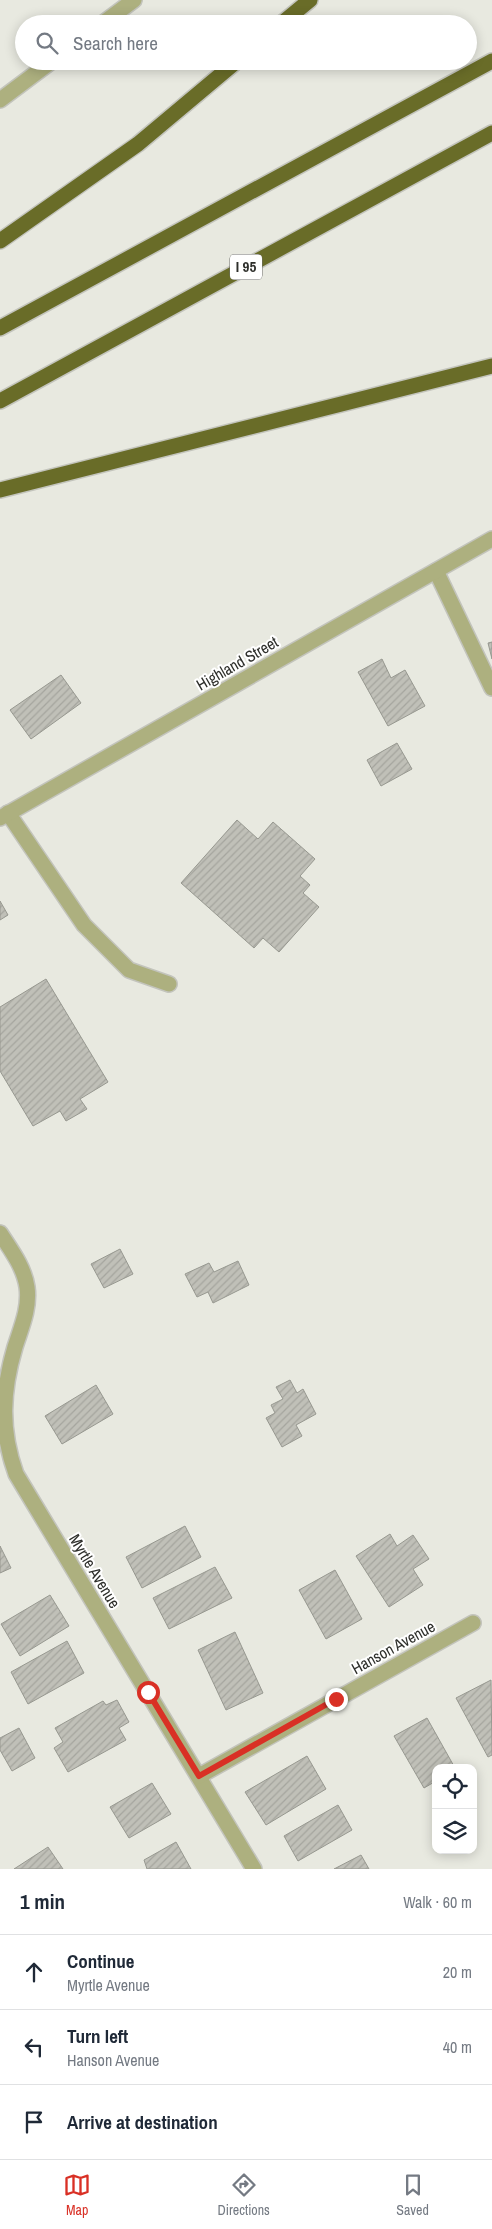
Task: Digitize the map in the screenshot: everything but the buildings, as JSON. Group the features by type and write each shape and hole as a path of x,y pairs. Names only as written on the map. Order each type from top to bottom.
{"highway":[{"path":"292,15 310,0"},
{"path":"477,69 492,61"},
{"path":"0,241 138,144 226,70"},
{"path":"0,328 475,70"},
{"name":"I 95","path":"0,401 492,133"},
{"path":"0,490 492,366"}],"street":[{"path":"114,15 134,0"},
{"path":"0,100 40,70"},
{"name":"Highland Street","path":"4,816 492,539"},
{"path":"436,571 492,688"},
{"path":"4,816 84,925 130,970 169,984"},
{"name":"Myrtle Avenue","path":"0,1233 21,1266 27,1287 26,1311 4,1393 3,1414 9,1455 16,1474 254,1869"},
{"name":"Hanson Avenue","path":"199,1776 473,1622"}],"route":[{"path":"148,1692 199,1776 336,1699"}]}
